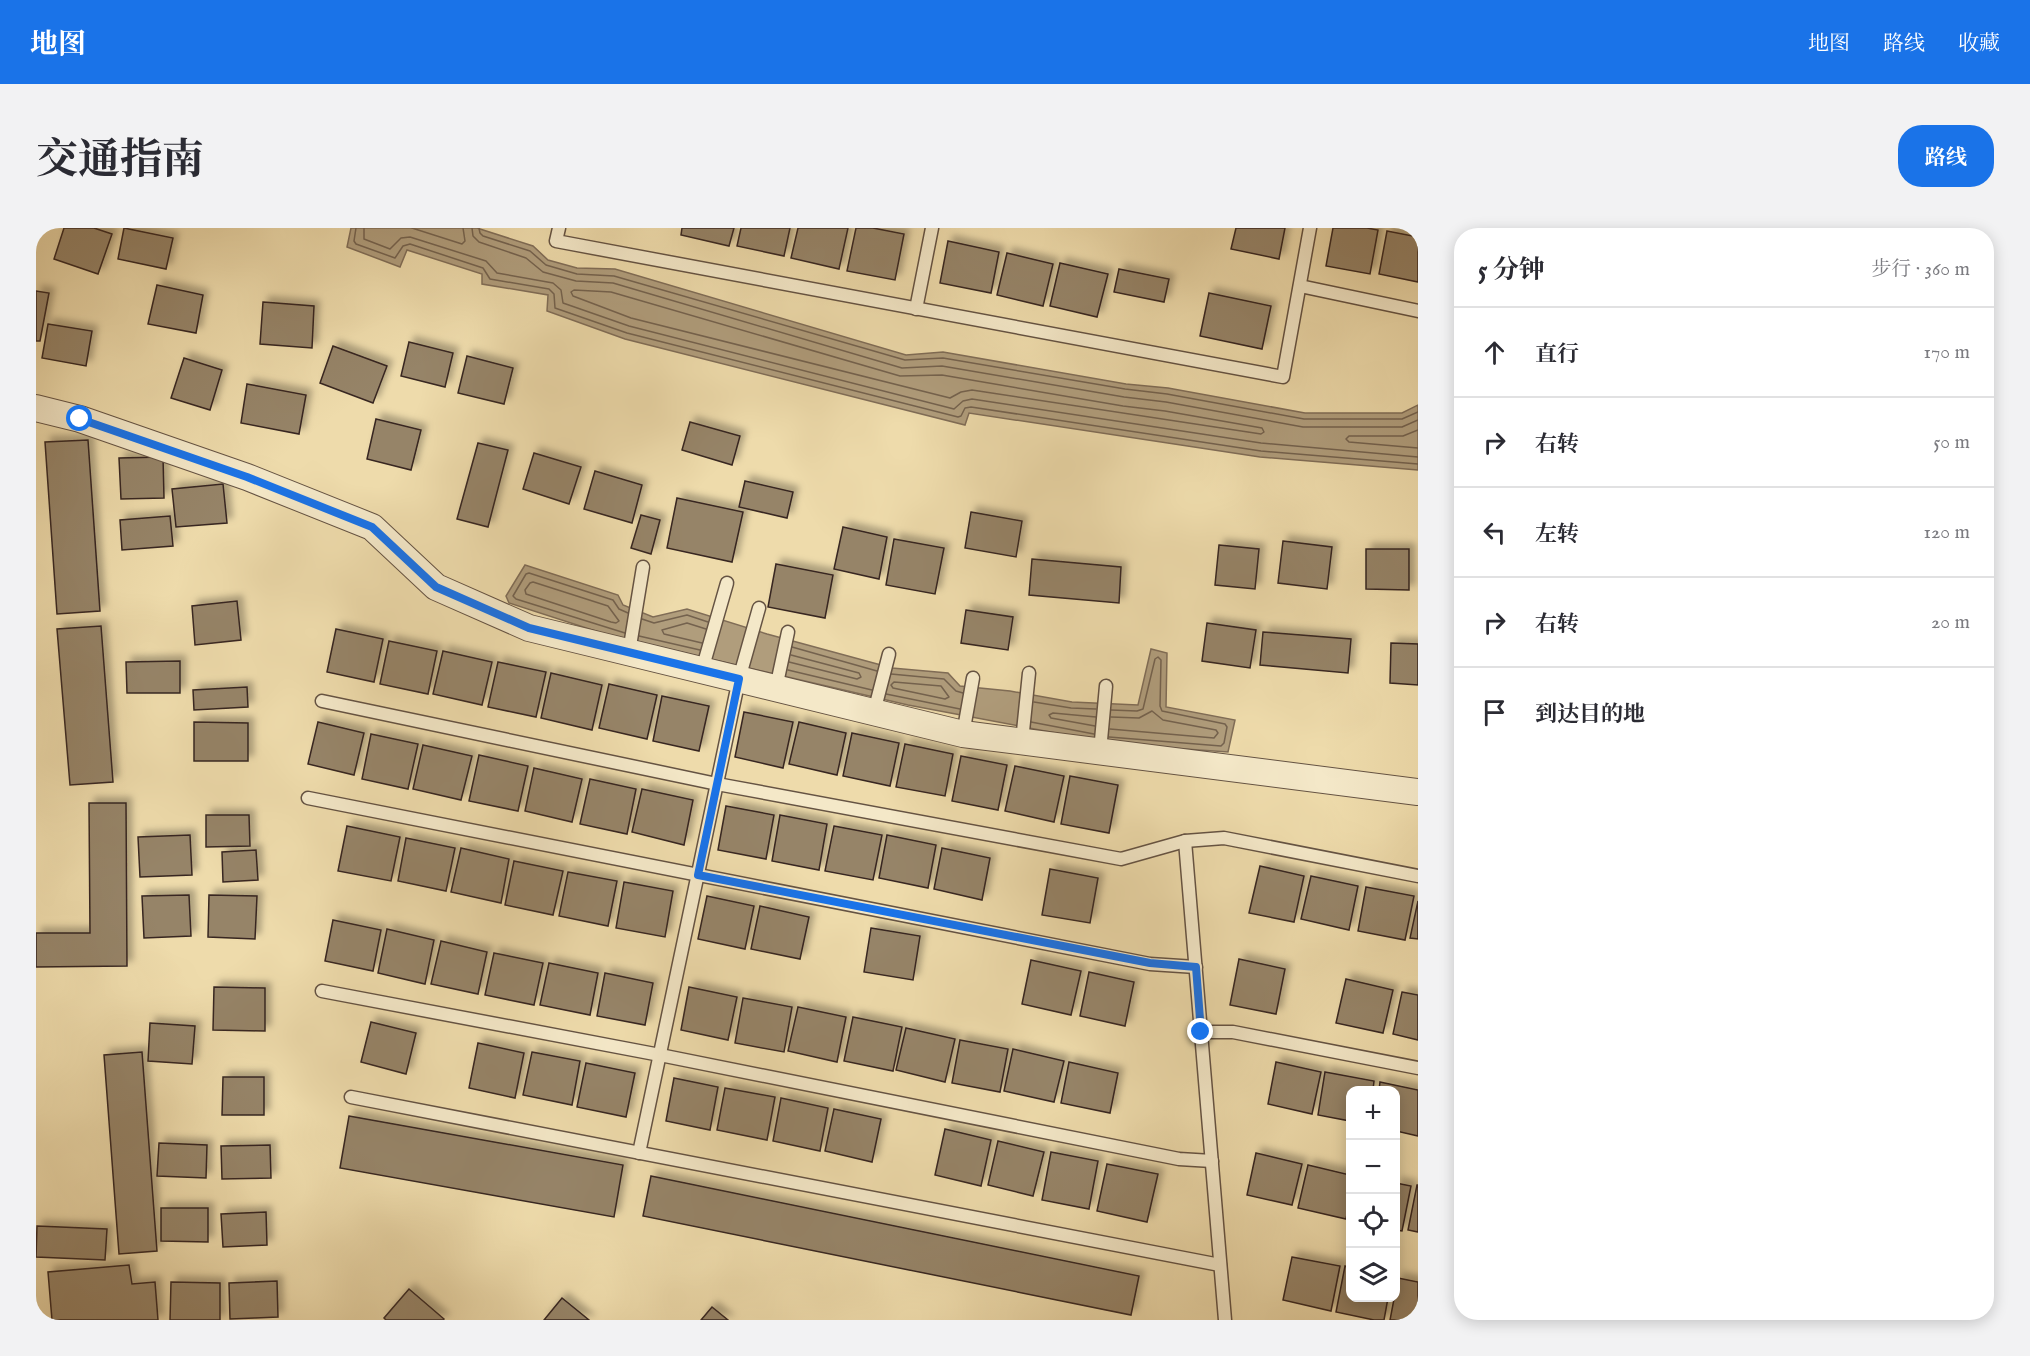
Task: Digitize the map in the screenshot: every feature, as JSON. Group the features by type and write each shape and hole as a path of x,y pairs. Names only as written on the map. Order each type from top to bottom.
{"street":[{"path":"36,408 80,419 247,477 372,527 436,587 529,628 963,734 1418,792"}],"lane":[{"path":"559,228 556,241 1283,377 1310,228"},
{"path":"916,309 932,228"},
{"path":"1300,286 1418,310"},
{"path":"629,652 643,567"},
{"path":"702,670 727,583"},
{"path":"639,1153 739,679 759,608"},
{"path":"776,688 788,632"},
{"path":"874,712 889,654"},
{"path":"1022,741 1029,673"},
{"path":"963,734 973,678"},
{"path":"1100,751 1106,686"},
{"path":"322,701 717,784 1121,859 1185,842 1224,838 1418,876"},
{"path":"308,798 1150,963 1196,967"},
{"path":"1185,842 1225,1320"},
{"path":"322,990 1179,1159 1212,1161"},
{"path":"1201,1032 1233,1032 1418,1068"},
{"path":"351,1097 1220,1265"}],"water":[{"path":"351,228 477,228 533,246 548,260 577,268 615,269 906,355 943,352 1126,384 1168,388 1305,413 1402,413 1418,405 1418,470 1260,457 969,413 965,425 625,339 547,311 548,295 482,284 482,274 407,250 400,267 347,247"},
{"path":"525,565 618,595 623,605 653,617 687,609 767,634 892,668 948,673 960,686 1010,691 1072,702 1138,705 1151,649 1167,653 1166,707 1235,720 1228,752 1114,744 908,705 608,635 509,603 506,596"}],"building":[{"path":"64,228 94,228 112,234 98,274 54,259"},
{"path":"124,228 173,238 166,269 118,259"},
{"path":"682,228 734,228 729,246 681,235"},
{"path":"741,228 790,228 784,256 737,246"},
{"path":"798,228 848,228 839,269 791,258"},
{"path":"856,228 873,228 904,234 895,280 847,271"},
{"path":"1236,228 1285,228 1279,259 1231,249"},
{"path":"1333,228 1378,230 1370,274 1326,266"},
{"path":"1387,231 1418,237 1418,282 1379,274"},
{"path":"948,241 999,252 991,293 940,283"},
{"path":"1007,253 1053,264 1043,306 997,295"},
{"path":"1060,263 1108,274 1097,317 1050,306"},
{"path":"1119,269 1169,279 1164,302 1114,292"},
{"path":"157,285 203,295 196,333 148,324"},
{"path":"36,291 49,293 40,341 36,341"},
{"path":"1209,293 1271,306 1262,349 1200,336"},
{"path":"263,302 314,306 312,348 260,344"},
{"path":"48,324 92,331 86,366 42,358"},
{"path":"409,342 453,353 445,387 401,376"},
{"path":"333,346 387,366 373,403 320,383"},
{"path":"467,356 513,368 504,404 458,393"},
{"path":"184,358 222,370 210,410 171,398"},
{"path":"247,384 306,395 299,434 241,423"},
{"path":"376,419 421,430 411,470 367,459"},
{"path":"690,422 740,436 732,465 682,450"},
{"path":"88,440 100,611 57,614 45,442"},
{"path":"478,443 508,450 488,527 457,519"},
{"path":"534,453 581,467 569,504 523,489"},
{"path":"163,457 164,498 121,499 119,458"},
{"path":"595,471 642,485 632,523 584,509"},
{"path":"745,481 793,492 787,518 739,507"},
{"path":"223,484 227,523 176,527 172,489"},
{"path":"677,498 743,512 732,562 667,548"},
{"path":"971,512 1022,521 1016,557 965,548"},
{"path":"641,515 660,520 651,554 631,548"},
{"path":"170,516 173,546 122,550 120,520"},
{"path":"843,527 887,537 879,579 834,569"},
{"path":"894,539 944,548 935,594 886,585"},
{"path":"1283,541 1332,547 1327,589 1278,583"},
{"path":"1219,545 1259,549 1255,589 1215,585"},
{"path":"1366,549 1409,549 1409,590 1366,589"},
{"path":"1032,559 1121,567 1119,603 1029,595"},
{"path":"776,564 833,575 825,618 768,607"},
{"path":"237,601 241,640 195,645 192,606"},
{"path":"966,610 1013,617 1008,650 961,643"},
{"path":"1207,623 1256,630 1250,668 1202,661"},
{"path":"101,626 113,782 70,785 57,629"},
{"path":"336,629 383,639 374,682 327,672"},
{"path":"1263,632 1351,639 1348,673 1260,665"},
{"path":"389,641 437,651 428,694 380,684"},
{"path":"1391,643 1418,644 1418,685 1390,683"},
{"path":"443,651 492,662 482,705 433,694"},
{"path":"180,661 180,693 127,693 126,662"},
{"path":"498,662 546,672 536,717 488,707"},
{"path":"551,673 602,685 592,730 541,718"},
{"path":"609,684 657,695 647,739 599,728"},
{"path":"247,687 248,707 194,710 193,690"},
{"path":"662,696 709,706 699,751 653,741"},
{"path":"744,712 793,722 783,768 735,757"},
{"path":"194,722 248,723 248,761 194,761"},
{"path":"318,722 364,733 354,775 308,764"},
{"path":"799,722 846,733 837,775 789,764"},
{"path":"852,733 899,743 890,786 843,776"},
{"path":"371,734 418,744 408,789 362,779"},
{"path":"905,744 953,754 945,796 896,787"},
{"path":"423,745 472,756 461,800 413,789"},
{"path":"479,755 528,766 518,811 469,801"},
{"path":"961,756 1007,765 998,810 952,801"},
{"path":"1015,766 1064,776 1054,822 1005,811"},
{"path":"534,768 582,779 572,822 525,811"},
{"path":"1070,776 1118,785 1109,833 1061,824"},
{"path":"590,779 636,789 627,834 580,824"},
{"path":"642,789 693,800 684,845 632,832"},
{"path":"89,803 126,803 127,966 36,967 36,933 90,933"},
{"path":"726,806 774,815 766,859 718,850"},
{"path":"206,815 249,815 250,846 206,847"},
{"path":"780,815 827,824 819,870 772,861"},
{"path":"347,826 400,837 391,881 338,871"},
{"path":"834,826 882,835 873,880 825,871"},
{"path":"190,835 192,875 140,877 138,837"},
{"path":"887,835 936,845 928,888 879,878"},
{"path":"406,838 455,848 446,891 398,881"},
{"path":"461,848 509,859 501,903 451,892"},
{"path":"942,848 990,858 982,900 934,889"},
{"path":"256,850 258,880 223,882 222,852"},
{"path":"514,861 563,871 553,915 505,905"},
{"path":"1260,866 1304,876 1294,922 1249,913"},
{"path":"1050,869 1098,878 1090,923 1042,915"},
{"path":"568,872 617,881 608,926 559,916"},
{"path":"1311,876 1358,886 1349,930 1301,919"},
{"path":"624,882 673,891 665,937 616,928"},
{"path":"1366,887 1414,896 1405,940 1358,931"},
{"path":"189,895 191,936 144,938 142,896"},
{"path":"209,895 257,896 255,939 208,937"},
{"path":"707,896 754,906 745,949 698,939"},
{"path":"1418,901 1418,939 1410,938"},
{"path":"760,906 809,917 800,959 751,949"},
{"path":"333,920 381,930 373,971 325,961"},
{"path":"871,928 920,936 913,980 864,972"},
{"path":"387,929 434,940 425,984 378,973"},
{"path":"441,941 487,952 478,994 431,984"},
{"path":"494,953 543,963 534,1005 485,995"},
{"path":"1239,959 1285,969 1276,1014 1230,1005"},
{"path":"1031,960 1081,971 1071,1015 1022,1004"},
{"path":"549,963 598,973 590,1015 540,1005"},
{"path":"1089,972 1134,982 1125,1026 1080,1016"},
{"path":"605,973 653,983 645,1025 597,1016"},
{"path":"1346,979 1393,990 1383,1033 1336,1023"},
{"path":"214,987 265,988 265,1031 213,1030"},
{"path":"689,987 737,997 728,1040 681,1030"},
{"path":"1402,992 1418,995 1418,1040 1393,1034"},
{"path":"743,998 792,1007 784,1052 735,1043"},
{"path":"798,1007 846,1017 837,1062 788,1051"},
{"path":"853,1017 902,1027 893,1071 844,1061"},
{"path":"371,1022 416,1033 406,1074 361,1062"},
{"path":"150,1023 195,1026 192,1064 148,1061"},
{"path":"906,1028 955,1039 945,1082 896,1070"},
{"path":"960,1040 1008,1049 1000,1092 952,1083"},
{"path":"478,1043 524,1053 515,1098 469,1088"},
{"path":"1013,1049 1064,1061 1054,1102 1004,1091"},
{"path":"142,1052 157,1251 119,1254 104,1055"},
{"path":"532,1052 580,1061 572,1105 523,1095"},
{"path":"1069,1062 1118,1073 1110,1113 1061,1103"},
{"path":"1276,1062 1321,1072 1312,1114 1268,1104"},
{"path":"586,1063 635,1073 626,1117 577,1107"},
{"path":"1325,1072 1374,1081 1373,1086 1346,1086 1346,1120 1318,1115"},
{"path":"223,1077 264,1077 264,1115 222,1115"},
{"path":"674,1078 718,1087 710,1130 666,1121"},
{"path":"1380,1082 1399,1086 1380,1086"},
{"path":"1400,1086 1418,1090 1418,1136 1400,1132"},
{"path":"725,1088 775,1097 767,1140 717,1130"},
{"path":"781,1098 828,1108 820,1151 773,1141"},
{"path":"834,1109 881,1119 872,1162 825,1151"},
{"path":"349,1116 623,1165 614,1217 340,1168"},
{"path":"945,1129 991,1140 981,1186 935,1175"},
{"path":"998,1141 1044,1152 1033,1196 988,1185"},
{"path":"159,1143 207,1145 206,1178 157,1176"},
{"path":"270,1145 271,1178 222,1179 221,1146"},
{"path":"1051,1152 1098,1161 1089,1209 1042,1200"},
{"path":"1256,1153 1302,1164 1292,1205 1247,1195"},
{"path":"1107,1164 1158,1174 1147,1222 1097,1211"},
{"path":"1308,1165 1346,1174 1346,1219 1298,1208"},
{"path":"651,1176 1139,1276 1131,1315 643,1216"},
{"path":"1400,1184 1411,1186 1402,1231 1400,1231"},
{"path":"1418,1185 1418,1232 1408,1230"},
{"path":"161,1208 208,1208 208,1242 161,1241"},
{"path":"266,1212 267,1245 223,1247 221,1214"},
{"path":"37,1226 107,1229 105,1260 36,1257"},
{"path":"1292,1257 1340,1266 1331,1311 1283,1300"},
{"path":"129,1265 132,1284 155,1282 158,1320 52,1320 48,1272"},
{"path":"1345,1266 1346,1302 1387,1302 1384,1320 1336,1312"},
{"path":"1400,1278 1418,1282 1418,1320 1390,1320 1393,1302 1400,1302"},
{"path":"277,1281 278,1317 230,1319 229,1283"},
{"path":"171,1282 220,1283 220,1320 170,1320"},
{"path":"409,1289 444,1319 386,1320 384,1318"},
{"path":"562,1298 589,1320 544,1320"},
{"path":"712,1307 728,1320 701,1320"}],"route":[{"path":"80,419 247,477 372,527 436,587 529,628 739,679 698,875 1150,963 1196,967 1201,1032"}]}
